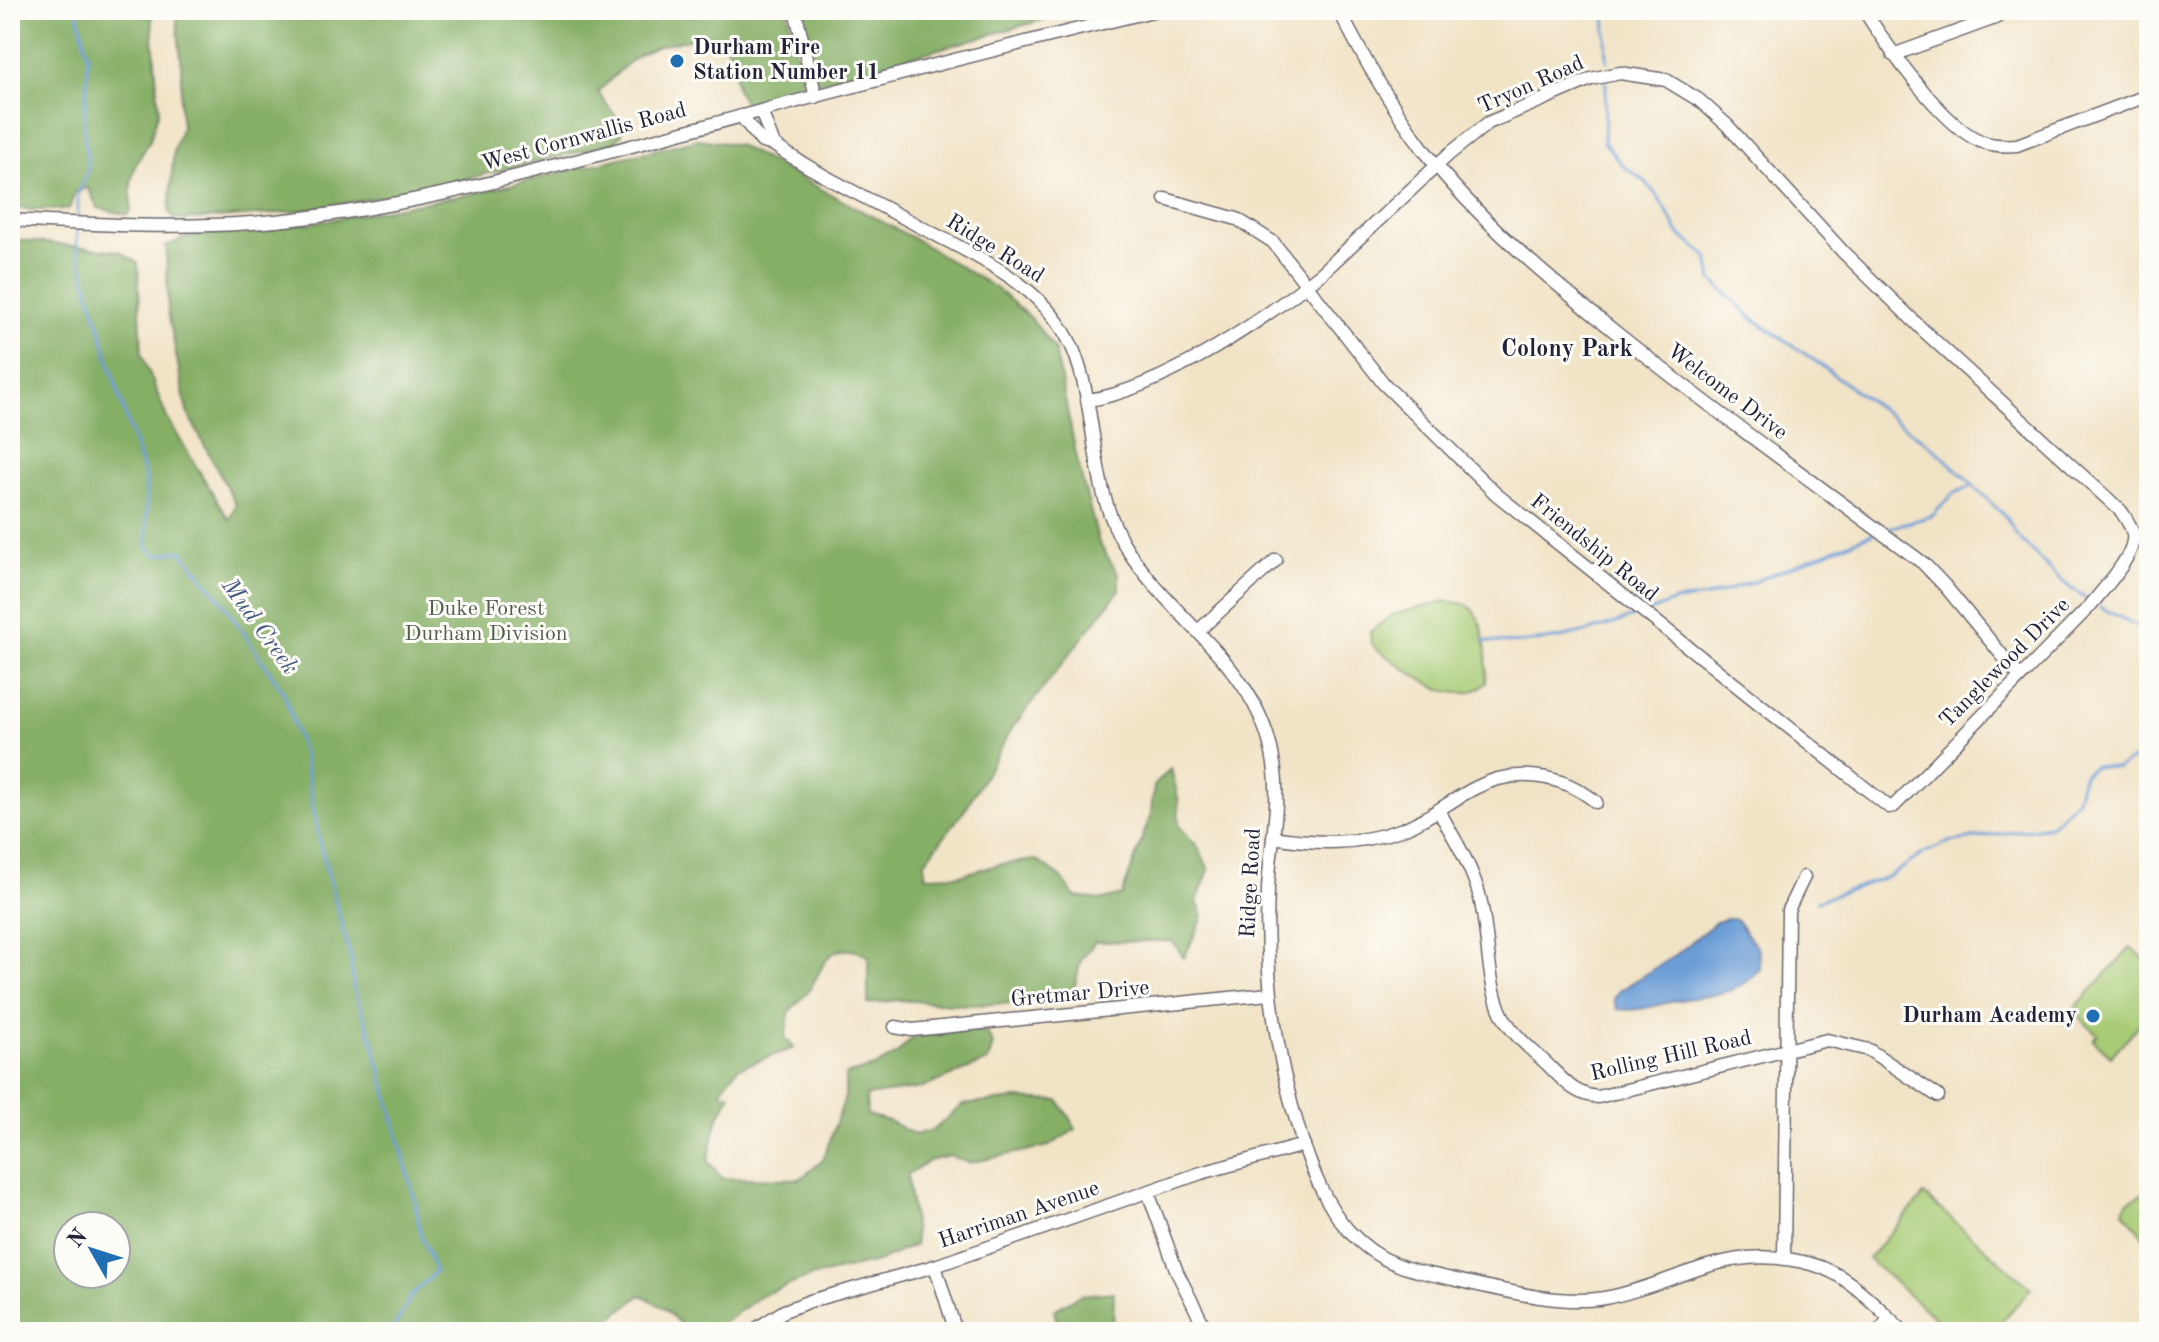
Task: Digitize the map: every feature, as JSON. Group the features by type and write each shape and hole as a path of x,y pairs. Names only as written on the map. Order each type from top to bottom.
{"street":[{"path":"795,10 816,97"},
{"name":"West Cornwallis Road","path":"10,220 163,226 252,223 401,202 507,179 1157,10"},
{"name":"Welcome Drive","path":"1339,10 1409,129 1437,165 1495,227 1559,287 1698,398 1923,563 2020,677"},
{"path":"1864,10 1893,55 1930,97 1979,141 2000,146 2017,145 2149,95"},
{"path":"1893,55 2009,10"},
{"name":"Tryon Road","path":"1088,400 1124,391 1187,362 1275,309 1308,285 1437,165 1488,123 1591,79 1632,73 1673,83 1699,100 1727,125 1866,275 2121,511 2133,534"},
{"path":"761,111 774,145"},
{"name":"Ridge Road","path":"741,116 762,142 774,145 993,266 1028,290 1049,310 1065,332 1088,400 1098,477 1113,524 1140,567 1241,680 1264,721 1276,776 1267,920 1269,994 1282,1068 1304,1145 1322,1190 1344,1226 1374,1253 1411,1270 1533,1294 1589,1299 1639,1289 1697,1267 1730,1259 1784,1258 1810,1263 1831,1272 1854,1287 1904,1332"},
{"name":"Friendship Road","path":"1165,199 1225,215 1258,230 1273,242 1384,384 1496,494 1889,807"},
{"name":"Tanglewood Drive","path":"1889,807 1894,806 2105,588 2131,548 2133,534"},
{"path":"1198,631 1276,560"},
{"path":"1273,837 1311,842 1349,842 1399,830 1439,811 1475,788 1515,776 1538,775 1566,783 1596,802"},
{"name":"Rolling Hill Road","path":"1439,811 1479,892 1494,989 1501,1011 1515,1032 1572,1089 1586,1096 1598,1097 1827,1040 1856,1046 1885,1060 1938,1096"},
{"path":"1784,1258 1788,910 1804,877"},
{"name":"Gretmar Drive","path":"895,1027 912,1030 1269,994"},
{"name":"Harriman Avenue","path":"751,1332 784,1311 810,1301 935,1266 1201,1173 1304,1145"},
{"path":"1148,1192 1177,1272 1207,1332"},
{"path":"935,1266 956,1332"},
{"path":"1878,1332 1889,1319"}],"green space":[{"path":"10,10 151,10 159,110 150,140 135,166 131,182 131,211 127,215 98,208 88,188 75,192 69,209 32,210 10,206"},
{"path":"176,10 787,10 802,80 801,87 781,96 745,103 737,86 730,54 717,37 675,42 636,57 598,91 620,126 622,134 614,143 457,181 338,205 284,213 183,220 174,218 169,212 174,149 182,126 182,70"},
{"path":"800,10 1078,10 817,83"},
{"name":"Duke Forest Durham Division","path":"699,139 738,145 915,239 997,289 1031,318 1055,350 1078,464 1099,543 1119,575 1119,591 1013,727 966,808 925,862 925,876 959,875 1002,864 1036,860 1061,877 1075,897 1103,900 1122,895 1151,814 1154,786 1171,768 1178,798 1179,826 1198,847 1209,870 1197,901 1203,917 1184,958 1172,941 1095,942 1081,960 1074,989 1062,1001 969,1005 899,1000 868,1004 868,956 844,950 829,957 808,992 790,1012 785,1037 794,1048 738,1068 720,1091 730,1095 717,1121 708,1161 722,1178 800,1179 823,1160 845,1097 845,1075 874,1067 897,1054 912,1038 961,1031 987,1032 993,1045 988,1061 922,1088 866,1096 867,1115 889,1121 915,1135 935,1129 962,1105 1016,1099 1059,1101 1076,1129 1049,1146 969,1163 950,1156 929,1161 908,1174 915,1245 877,1262 810,1277 762,1295 711,1332 688,1332 664,1308 641,1295 598,1332 50,1332 34,1325 32,1332 10,1332 10,239 119,251 138,263 142,354 167,418 229,520 236,505 187,412 168,312 166,246 190,236 312,223 481,192"},
{"path":"1445,601 1470,607 1480,621 1486,654 1486,683 1474,691 1460,693 1430,684 1371,643 1370,632 1392,615"},
{"path":"2131,947 2149,963 2149,1014 2111,1056 2093,1040 2097,1034 2072,1011"},
{"path":"2149,1190 2149,1244 2124,1211 2127,1202"},
{"path":"1924,1195 2031,1288 1993,1332 1951,1332 1868,1259"},
{"path":"1114,1292 1113,1332 1059,1332 1054,1310 1080,1295"}],"water":[{"path":"1736,919 1758,949 1760,968 1743,985 1722,993 1639,1009 1617,1009 1614,999 1619,991 1677,954 1716,922"}],"waterway":[{"name":"Mud Creek","path":"77,10 88,56 84,132 88,170 78,194 78,219"},
{"path":"1605,10 1607,61"},
{"path":"1606,83 1604,142 1623,166 1645,181 1680,235 1708,257 1712,280 1752,318 1935,449 2006,517 2017,536 2055,574 2085,597"},
{"name":"Mud Creek","path":"77,226 77,248 146,480 147,546 156,555 181,551 222,601 284,693 304,756 320,845 351,959 353,987 372,1038 415,1200 420,1233 436,1271 412,1295 391,1332"},
{"path":"1885,529 1932,516 1954,493 1973,486"},
{"path":"1648,612 1675,601 1707,597 1753,582 1874,533"},
{"path":"2100,607 2149,632"},
{"path":"1484,641 1544,641 1641,614"},
{"path":"1817,901 1890,876 1924,853 1949,842 2050,826 2077,799 2083,775 2094,766 2117,768 2149,755"}],"place":[{"name":"Durham Fire Station Number 11","path":"677,61"},
{"name":"Durham Academy","path":"2093,1016"}],"district":[{"name":"Colony Park","path":"1567,350"}]}
